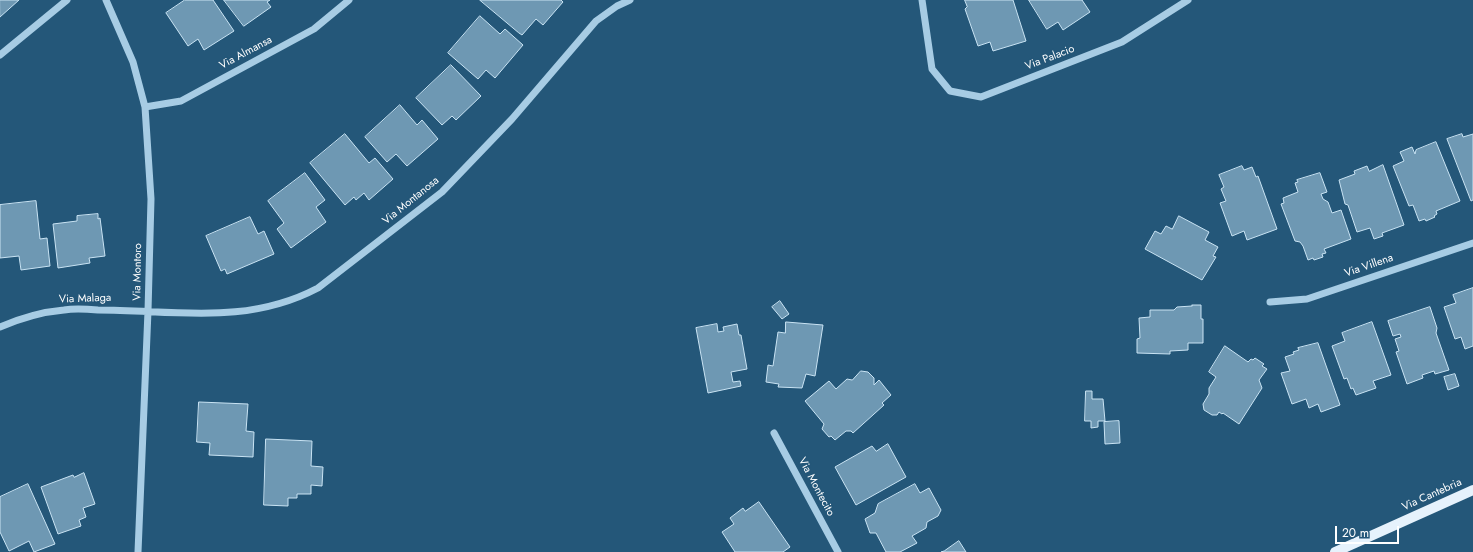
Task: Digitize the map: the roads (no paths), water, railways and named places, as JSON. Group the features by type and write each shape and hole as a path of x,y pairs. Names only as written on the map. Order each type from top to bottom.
{"main road":[{"name":"Via Cantebria","path":"1335,552 1473,490"}],"street":[{"path":"0,55 67,0"},
{"name":"Via Montoro","path":"106,0 133,62 145,107 151,199 138,552"},
{"name":"Via Almansa","path":"145,107 181,101 314,28 349,0"},
{"name":"Via Montanosa","path":"148,311 232,314 275,306 297,299 318,288 442,192 512,119 596,21 617,6 630,0"},
{"name":"Via Palacio","path":"922,0 932,69 950,91 981,97 1122,42 1188,0"},
{"name":"Via Villena","path":"1270,302 1307,299 1473,243"},
{"name":"Via Malaga","path":"0,327 27,316 65,309 148,311"},
{"name":"Via Montecito","path":"774,432 838,552"}]}
